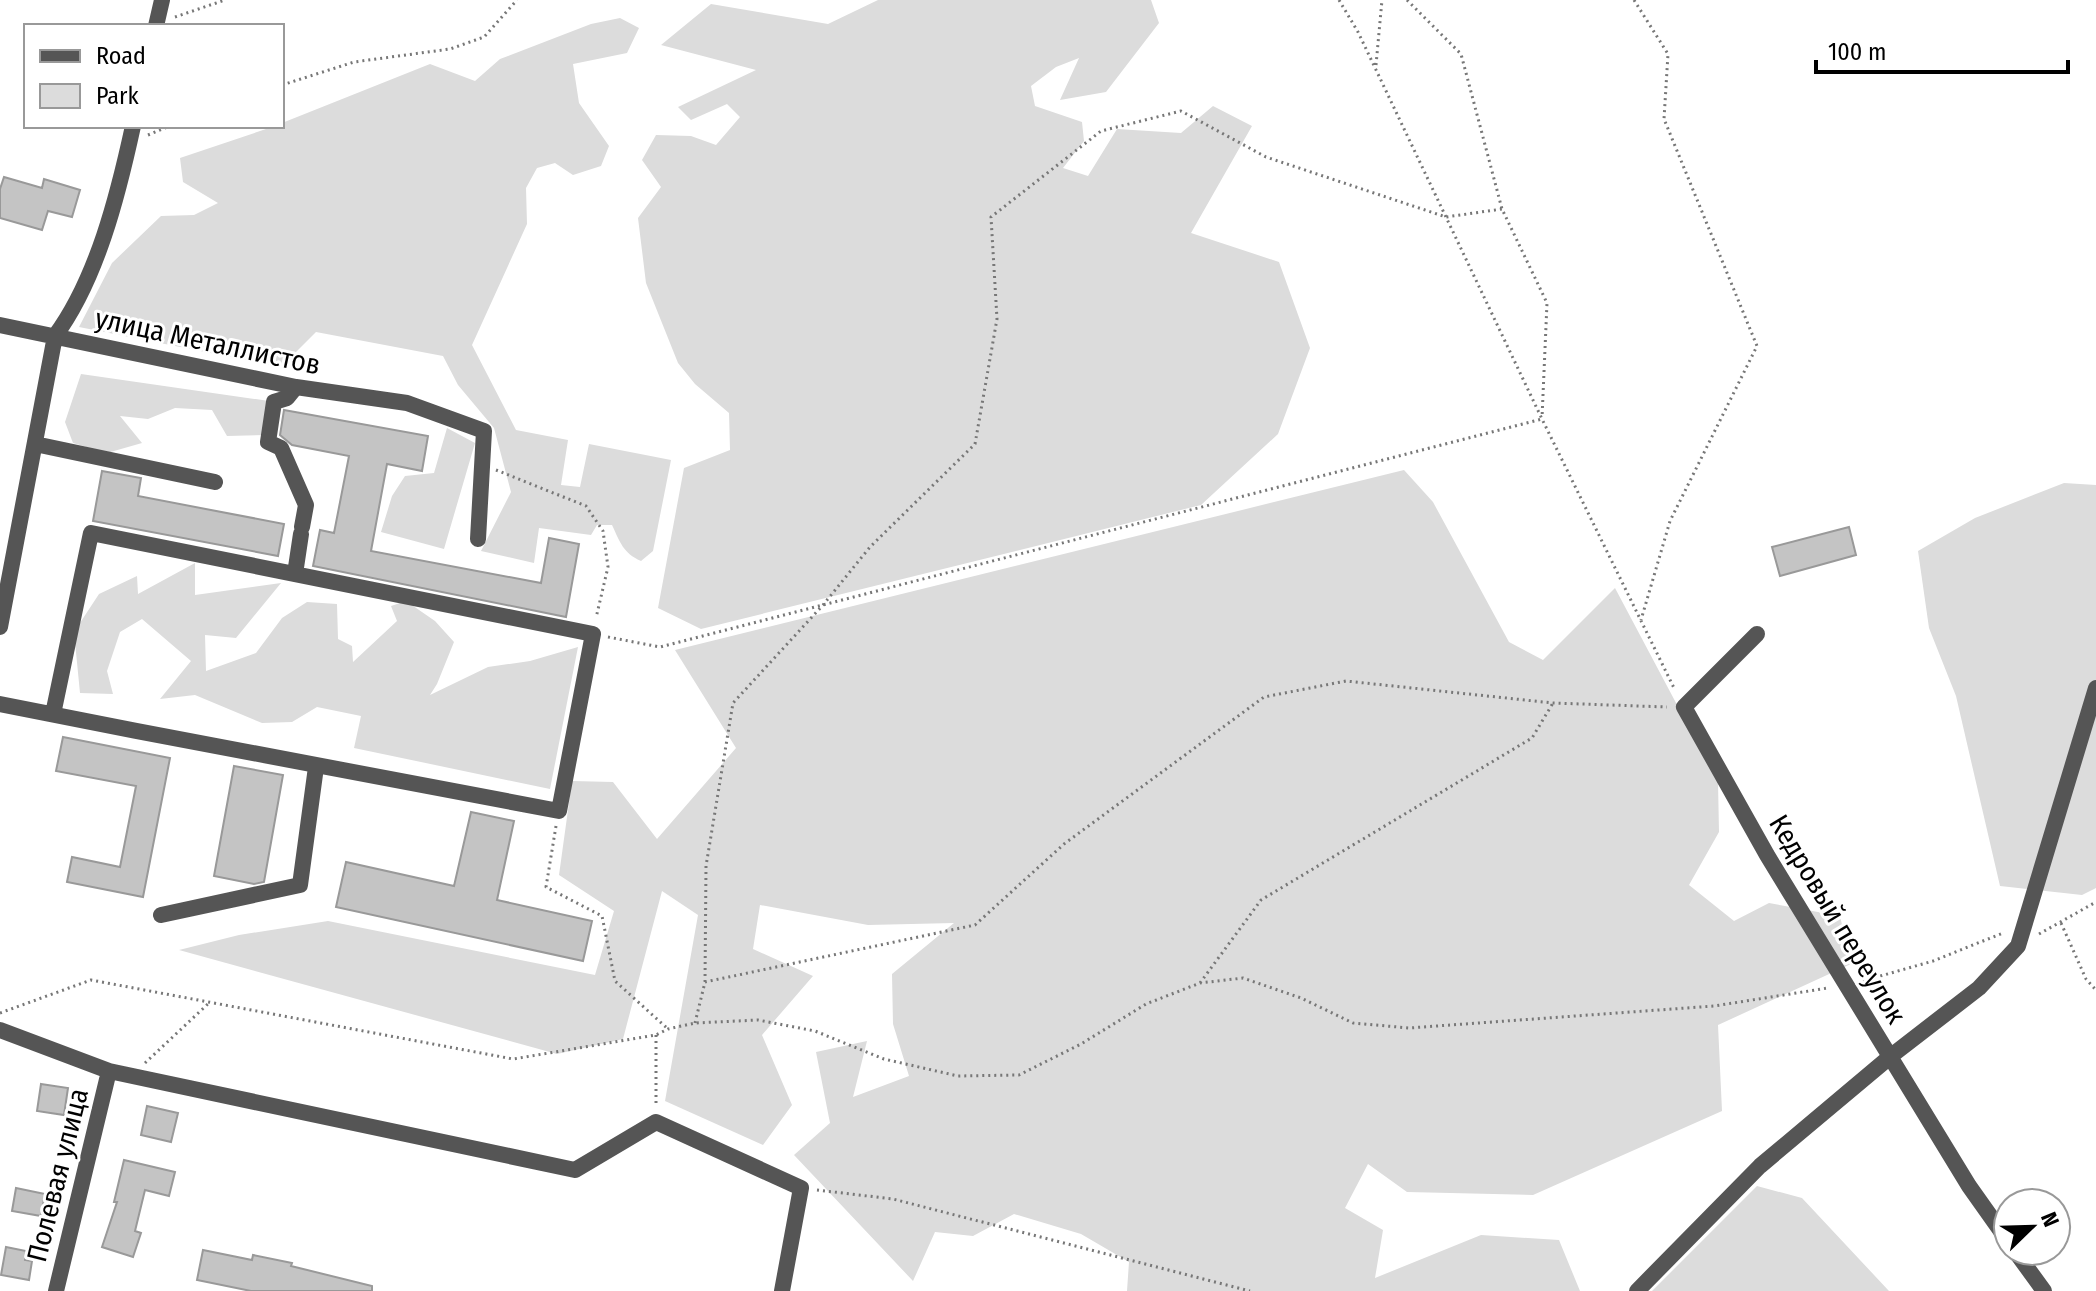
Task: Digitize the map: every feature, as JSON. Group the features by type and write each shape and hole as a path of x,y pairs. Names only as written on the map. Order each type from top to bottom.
{"street":[{"path":"156,24 162,0"},
{"path":"0,627 6,568 35,444 55,336 73,312 101,242 132,134"},
{"name":"улица Металлистов","path":"0,325 296,387 407,403 484,431 482,464"},
{"path":"295,574 306,505 281,448 268,442 274,402 287,398 296,387"},
{"path":"35,444 215,482"},
{"path":"478,539 482,464"},
{"path":"0,704 316,767 559,811 593,634 91,533 53,714"},
{"path":"1684,707 1757,634"},
{"path":"1637,1291 1760,1166 1891,1056 1979,988 2018,946 2096,688"},
{"name":"Кедровый переулок","path":"1684,707 1767,855 1969,1186 1992,1218"},
{"path":"161,915 300,885 316,767"},
{"path":"0,1030 109,1071 575,1170 656,1122 801,1188 782,1291"},
{"name":"Полевая улица","path":"56,1291 109,1071"},
{"path":"2027,1267 2044,1291"}],"path":[{"path":"159,24 225,0"},
{"path":"284,84 354,62 450,49 473,41 484,37 517,0"},
{"path":"705,982 975,925 1064,844 1264,697 1346,681 1553,703 1684,707 1339,0"},
{"path":"1375,69 1382,0"},
{"path":"1407,0 1461,54 1502,209 1547,303 1542,419"},
{"path":"1634,0 1668,54 1664,119 1757,346 1670,521 1641,620"},
{"path":"695,1023 705,982 706,866 733,703 823,605 870,547 975,444 997,319 991,217 1101,131 1181,111 1266,157 1446,217 1502,209"},
{"path":"132,134 160,128"},
{"path":"482,464 586,506 603,531 608,567 593,634 660,647 1542,419"},
{"path":"1200,983 1261,900 1532,738 1553,703"},
{"path":"559,811 546,887 602,916 615,981 668,1029"},
{"path":"2018,946 2096,902"},
{"path":"2061,922 2086,979 2096,990"},
{"path":"0,1013 91,980 513,1059 656,1035 695,1023 758,1020 815,1031 884,1059 958,1076 1019,1075 1081,1044 1146,1004 1200,983 1243,978 1301,998 1353,1023 1409,1028 1714,1006 1847,985 1933,961 2024,925"},
{"path":"132,1076 210,1002"},
{"path":"656,1035 656,1122"},
{"path":"801,1188 893,1199 1250,1291"}],"green space":[{"path":"878,0 1151,0 1159,23 1106,92 1060,100 1079,58 1056,67 1031,86 1035,106 1082,122 1084,141 1063,168 1088,176 1117,129 1181,133 1213,106 1252,126 1191,233 1279,262 1310,348 1278,434 1201,505 701,629 658,608 684,468 730,450 729,413 695,384 678,363 646,283 638,218 661,187 642,160 656,135 691,136 716,145 740,117 727,104 691,120 678,107 756,70 661,45 711,4 828,24"},
{"path":"620,18 639,28 627,53 573,64 579,103 609,146 601,166 573,175 555,163 537,168 526,188 527,224 472,345 516,430 568,440 561,485 580,487 589,444 671,460 653,551 641,561 626,551 612,525 597,525 591,535 539,528 534,563 481,551 511,492 494,428 458,385 443,356 316,332 281,367 79,327 112,263 161,216 194,215 218,203 183,182 180,158 269,128 284,128 284,122 430,64 475,81 500,59 591,24"},
{"path":"81,374 269,401 266,435 227,436 212,410 175,408 148,419 120,416 142,443 107,453 73,443 65,422"},
{"path":"447,428 475,443 444,549 381,532 392,496 405,476 434,473"},
{"path":"1404,470 1433,502 1509,642 1543,660 1615,588 1718,782 1719,832 1689,885 1734,921 1769,903 1840,916 1851,964 1718,1025 1722,1111 1533,1195 1407,1192 1368,1164 1345,1208 1383,1230 1375,1278 1481,1235 1559,1240 1580,1291 1127,1291 1129,1262 1081,1234 1014,1214 973,1236 935,1232 913,1281 794,1155 830,1123 816,1052 867,1041 853,1097 909,1076 893,1024 892,974 954,923 868,925 760,905 753,949 813,976 762,1035 792,1105 763,1145 665,1101 698,915 662,891 623,1039 557,1054 179,950 239,935 328,921 595,975 614,911 559,875 572,781 613,782 657,839 736,748 675,650"},
{"path":"2064,483 2096,485 2096,888 2082,895 2000,886 1956,696 1929,628 1918,551 1975,518"},
{"path":"195,563 195,595 281,583 236,638 205,635 206,671 256,653 282,618 307,602 337,604 338,639 352,646 353,662 397,621 391,606 406,601 435,621 454,642 430,695 488,667 530,661 578,647 550,789 354,748 361,716 317,707 292,722 262,723 195,695 160,699 191,661 142,619 120,632 107,671 113,694 80,693 74,632 99,594 137,576 138,594"},
{"path":"1757,1186 1802,1198 1889,1291 1652,1291"}],"building":[{"path":"4,177 42,188 44,179 80,190 72,217 48,211 42,230 0,218 0,189"},
{"path":"284,410 428,436 422,471 387,464 371,551 541,583 549,538 579,544 566,617 313,566 320,530 334,533 349,456 292,445 280,435"},
{"path":"102,471 141,478 138,496 284,524 278,556 93,521"},
{"path":"1849,527 1856,555 1780,576 1772,547"},
{"path":"63,737 170,758 143,897 67,882 72,857 120,867 136,786 56,771"},
{"path":"234,766 283,775 264,882 254,884 214,876"},
{"path":"471,812 514,821 497,900 592,921 583,961 336,907 346,862 454,886"},
{"path":"41,1084 68,1088 64,1115 37,1111"},
{"path":"147,1106 178,1113 171,1142 141,1135"},
{"path":"124,1160 175,1172 169,1196 145,1190 135,1231 141,1233 133,1257 102,1247 117,1202 114,1202"},
{"path":"16,1188 45,1194 41,1216 12,1211"},
{"path":"6,1247 26,1251 25,1260 32,1261 29,1280 1,1275"},
{"path":"203,1250 252,1260 253,1255 292,1263 291,1266 372,1286 372,1291 251,1291 197,1280"}]}
